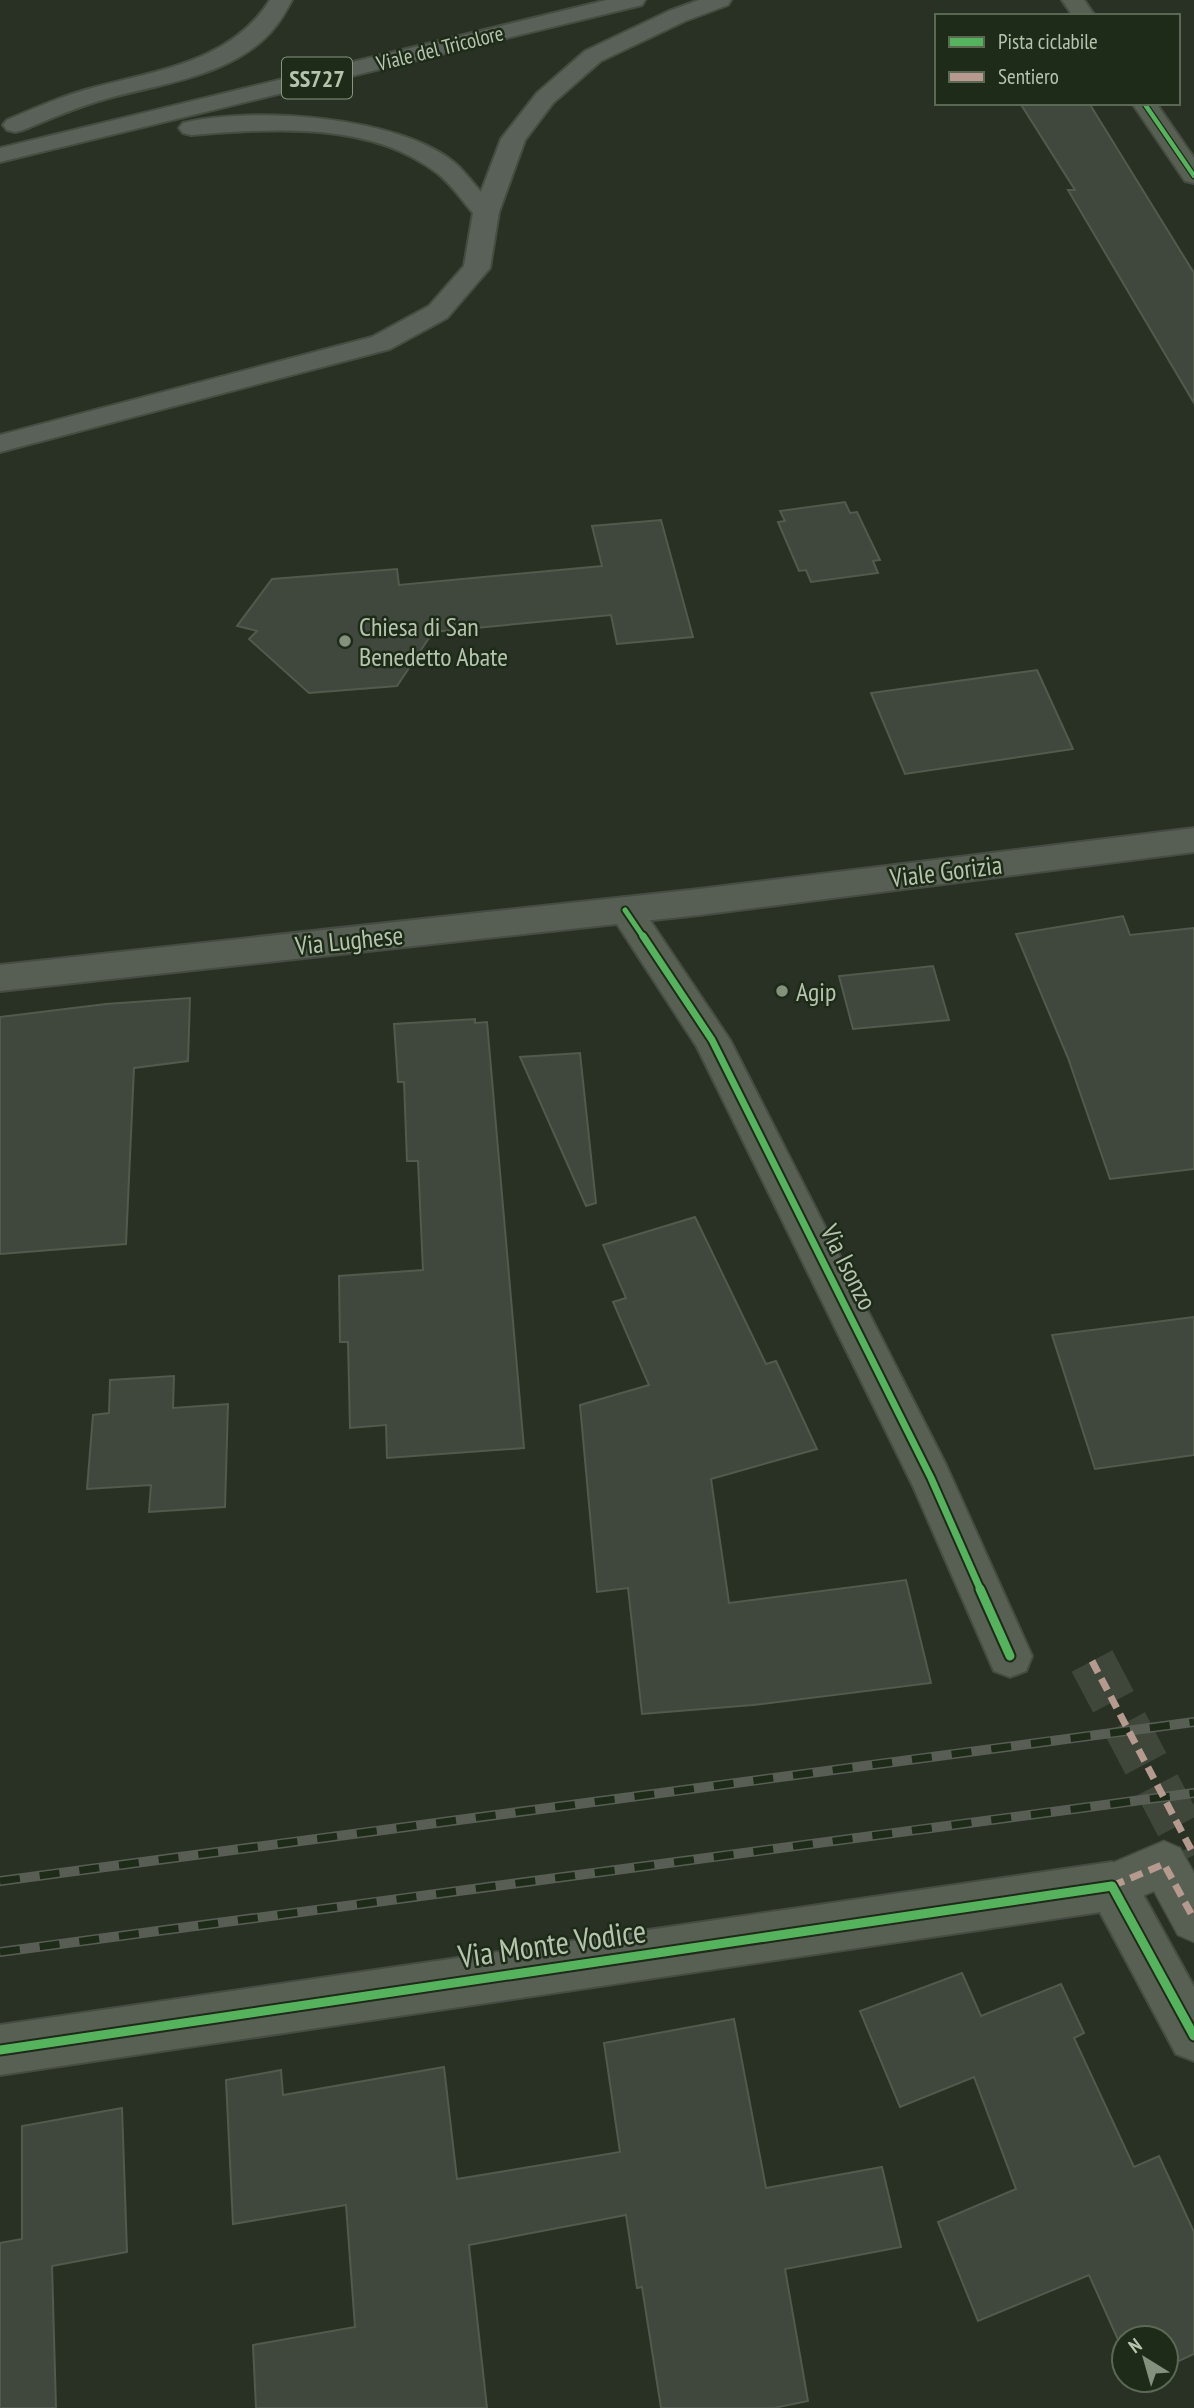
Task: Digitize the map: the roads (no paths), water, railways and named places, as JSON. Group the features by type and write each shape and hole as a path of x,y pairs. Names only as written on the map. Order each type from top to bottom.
{"highway":[{"path":"8,127 75,100 191,70 246,42 273,19 281,0"},
{"name":"Viale del Tricolore","path":"8,127 553,0"},
{"name":"Viale del Tricolore","path":"0,155 634,0"},
{"path":"0,444 381,343 438,312 477,268 486,212 513,139 545,98 593,56 677,16 720,0"},
{"path":"26,148 169,129 275,122 355,130 405,145 446,167 486,212"}],"main road":[{"name":"Viale Gorizia","path":"698,902 1194,840"},
{"name":"Via Lughese","path":"0,978 698,902"}],"street":[{"path":"1145,105 1194,176"},
{"name":"Via Isonzo","path":"625,910 712,1040 931,1478 1010,1656"},
{"path":"1194,1919 1164,1864 1112,1886 1194,2036"},
{"name":"Via Monte Vodice","path":"0,2050 1112,1886"}],"tunnel":[{"path":"1092,1661 1194,1855"}],"railway":[{"path":"0,1881 1194,1722"},
{"path":"0,1952 1194,1793"}],"place":[{"name":"Chiesa di San Benedetto Abate","path":"345,641"},
{"name":"Agip","path":"782,991"}]}
